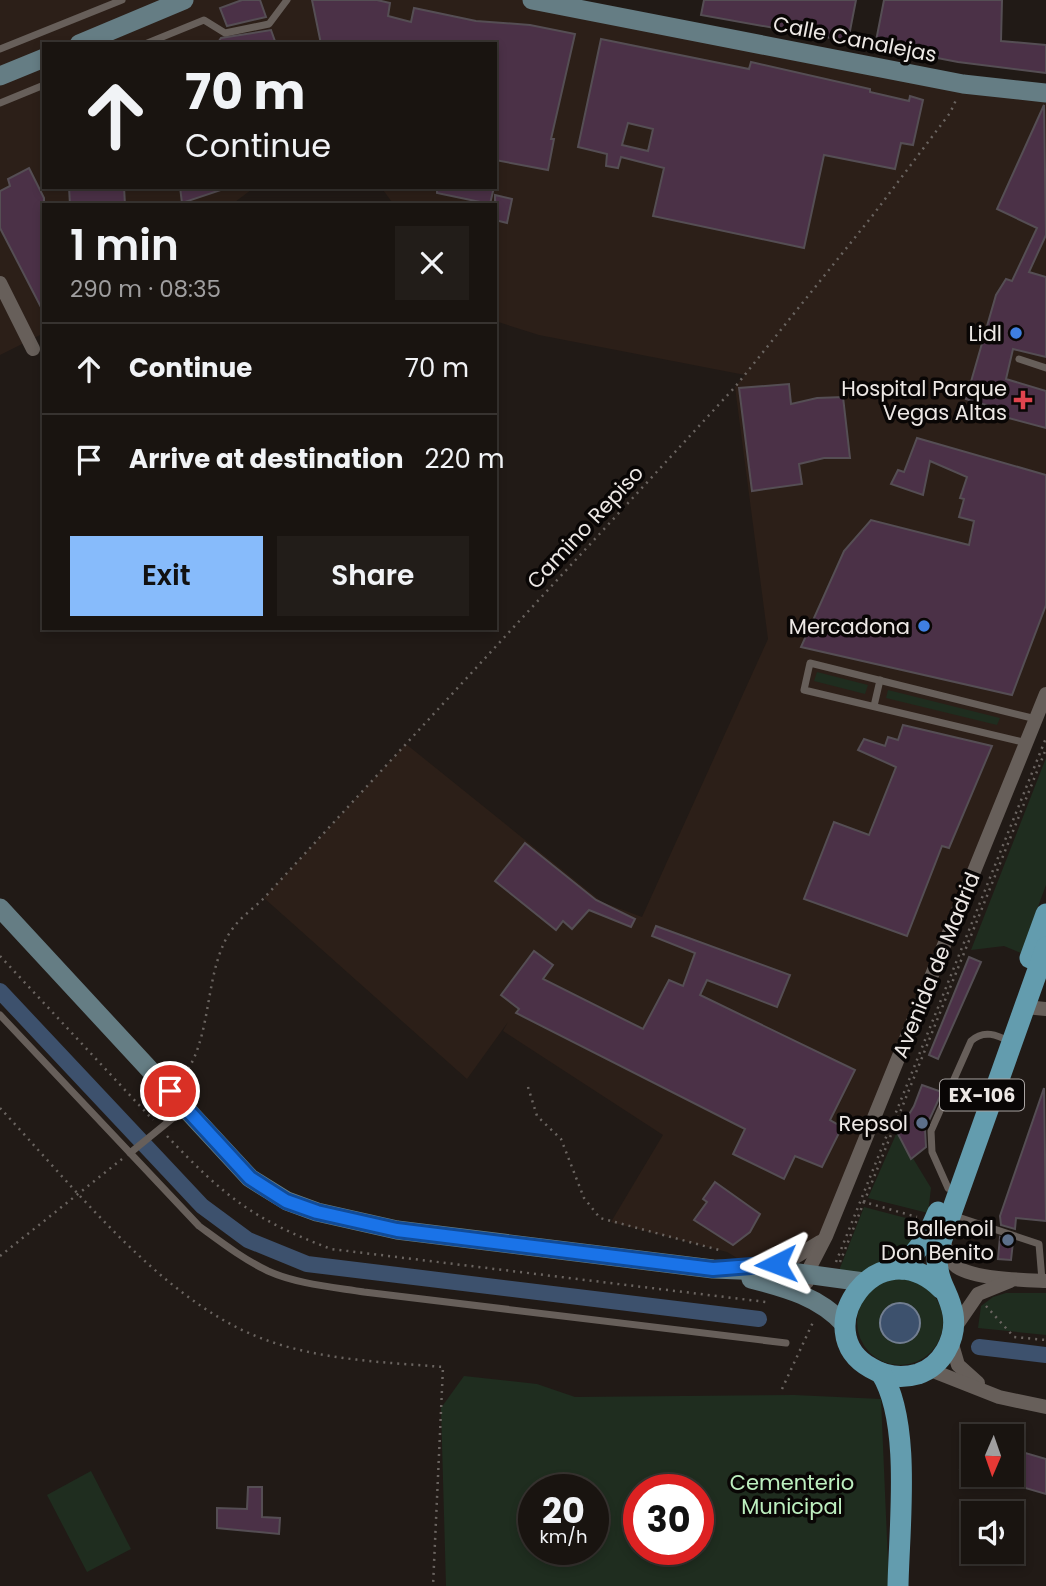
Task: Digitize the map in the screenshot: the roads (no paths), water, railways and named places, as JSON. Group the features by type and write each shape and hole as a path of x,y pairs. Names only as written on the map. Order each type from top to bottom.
{"main road":[{"name":"EX-106","path":"902,1269 927,1237 942,1223 1007,1040 1046,914"},
{"name":"EX-106","path":"952,1335 951,1308 936,1270 948,1188 1007,1040 1035,1008 1046,947"},
{"path":"924,1371 894,1377 867,1366 856,1355 845,1325 850,1301 864,1282 888,1270 902,1269 924,1275 942,1289"},
{"path":"898,1586 900,1429 908,1397 924,1371 942,1357 952,1335"},
{"path":"881,1373 888,1384 900,1429"}],"street":[{"path":"84,42 184,0"},
{"name":"Calle Canalejas","path":"532,0 962,84 1046,93"},
{"path":"0,76 42,59"},
{"path":"0,282 33,349"},
{"name":"Avenida de Madrid","path":"826,1236 1046,694"},
{"path":"0,908 250,1178 286,1201 317,1212 397,1230 617,1255 713,1269 825,1276 864,1282"},
{"path":"942,1223 948,1255 957,1267 1015,1280 1044,1281"},
{"path":"713,1269 792,1259 826,1236"},
{"path":"813,1299 825,1276 823,1262 826,1236"},
{"path":"713,1269 813,1299 845,1325"},
{"path":"999,1397 958,1366 952,1335 978,1294 1015,1280"},
{"path":"924,1371 999,1397 1046,1408"}],"lane":[{"path":"0,49 122,0"},
{"path":"150,42 204,20 225,33 269,24 286,0"},
{"path":"0,103 42,86"},
{"path":"1019,359 1046,368"},
{"path":"1027,743 804,690 810,663 1036,719"},
{"path":"874,706 880,680"},
{"path":"0,1015 199,1226 270,1272 310,1283 364,1292 786,1343"},
{"path":"948,1188 932,1152 931,1131 971,1041 978,1035 989,1033 1007,1040"},
{"path":"130,1153 186,1108"},
{"path":"942,1223 1042,1244 1044,1281"}],"water":[{"path":"900,1303 908,1304 914,1309 919,1315 919,1331 914,1337 908,1342 900,1343 892,1342 886,1337 881,1331 880,1323 881,1315 886,1309 892,1304"}],"waterway":[{"path":"0,991 202,1206 248,1240 307,1264 759,1319"},
{"path":"979,1347 1046,1355"}],"place":[{"name":"Lidl","path":"1016,333"},
{"name":"Hospital Parque Vegas Altas","path":"1023,400"},
{"name":"Mercadona","path":"924,626"},
{"name":"Repsol","path":"922,1123"},
{"name":"Ballenoil Don Benito","path":"1008,1240"}],"park label":[{"name":"Cementerio Municipal","path":"792,1494"}]}
